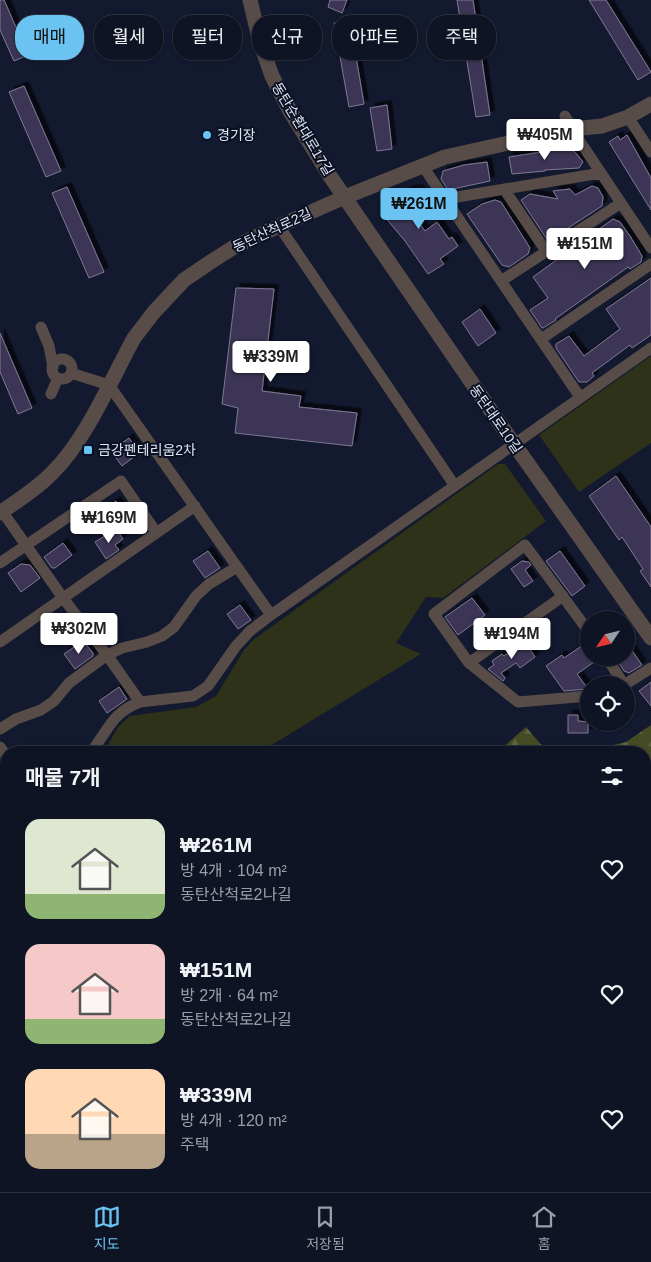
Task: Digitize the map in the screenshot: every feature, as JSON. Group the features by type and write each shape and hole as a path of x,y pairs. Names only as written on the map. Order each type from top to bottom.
{"street":[{"name":"동탄순환대로17길","path":"250,0 260,42 272,76 290,111 345,197"},
{"name":"동탄산척로2길","path":"1,512 54,472 75,445 134,338 184,280 212,261 279,226 422,165 568,123 602,126 628,117 651,104"},
{"path":"628,117 651,152"},
{"path":"568,123 651,248"},
{"path":"422,165 580,397"},
{"path":"445,199 600,173"},
{"path":"504,189 546,251"},
{"name":"동탄대로10길","path":"345,197 519,441 651,638"},
{"path":"501,281 621,203"},
{"path":"279,226 455,486"},
{"path":"541,339 651,264"},
{"path":"41,327 64,379 71,373"},
{"path":"95,746 118,715 128,707 140,702 194,696 208,686 236,646 250,631 651,348"},
{"path":"58,368 70,364 71,373"},
{"path":"50,394 58,368"},
{"path":"71,373 108,385 271,615"},
{"path":"0,563 121,481 156,532"},
{"path":"0,642 195,506"},
{"path":"1,512 140,702"},
{"path":"580,620 525,545 434,614 468,663 518,702 580,697"},
{"path":"0,730 16,719 42,710 54,701 69,683 107,655 122,648 162,636 174,627 186,608 202,590 237,567"},
{"path":"468,663 562,596"},
{"path":"635,678 651,668"}],"green space":[{"path":"651,356 651,443 579,492 539,435"},
{"path":"498,464 505,464 546,521 443,598 426,597 396,643 421,654 270,746 107,746 118,727 130,716 196,707 216,696 244,650 253,640"},
{"path":"651,725 651,746 609,746 626,742"},
{"path":"526,727 542,746 505,746"}],"building":[{"path":"0,0 4,0 15,25 16,60 14,61 0,30"},
{"path":"330,0 347,0 342,13 328,7"},
{"path":"457,0 473,0 475,15 459,15"},
{"path":"589,0 606,0 651,72 638,80"},
{"path":"341,60 357,60 364,104 349,107"},
{"path":"467,60 482,60 490,115 476,117"},
{"path":"24,86 61,171 46,177 9,92"},
{"path":"387,105 392,149 377,151 370,108"},
{"path":"627,135 651,178 651,210 609,142 618,136 620,140"},
{"path":"568,148 575,152 583,162 579,168 512,174 509,157"},
{"path":"487,162 490,181 448,190 441,179 443,171 464,165"},
{"path":"592,186 598,188 603,197 602,206 548,241 521,200 530,194 558,199 553,191 570,189 575,195"},
{"path":"67,187 104,272 89,278 52,193"},
{"path":"412,189 419,190 430,205 414,216 425,231 437,222 449,239 452,237 458,246 440,259 444,264 428,274 405,241 384,216 390,199"},
{"path":"495,200 501,202 530,248 528,254 509,267 502,265 467,214 482,204"},
{"path":"613,219 620,222 630,236 642,256 641,262 630,269 628,267 556,320 542,328 530,310 548,298 533,277"},
{"path":"651,278 651,335 632,348 630,345 592,373 594,376 587,382 579,382 556,348 556,344 569,336 584,356 620,329 606,309"},
{"path":"236,288 274,289 262,391 301,396 299,407 357,413 352,446 235,433 238,408 222,404"},
{"path":"480,309 496,333 478,346 462,322"},
{"path":"0,333 32,408 18,414 0,372"},
{"path":"129,438 139,453 122,466 111,451"},
{"path":"616,476 651,527 651,587 640,571 643,569 622,537 619,540 589,496"},
{"path":"116,501 124,511 127,509 132,515 116,527 104,509"},
{"path":"116,529 123,539 115,545 119,550 106,559 95,542"},
{"path":"63,543 72,555 55,568 52,568 44,557"},
{"path":"208,551 220,568 205,578 193,561"},
{"path":"560,551 585,586 572,596 546,561"},
{"path":"522,561 529,562 531,565 525,570 533,581 524,587 511,569"},
{"path":"21,564 30,565 40,578 21,592 8,573"},
{"path":"472,598 485,615 458,635 445,617"},
{"path":"240,605 251,620 238,629 227,614"},
{"path":"83,641 93,653 93,656 75,669 64,654"},
{"path":"525,642 535,657 520,668 516,663 501,673 505,678 503,681 488,669 494,665 492,661 502,654 504,656"},
{"path":"580,647 580,666 588,666 577,674 580,678 580,690 564,691 546,666 562,655 564,658"},
{"path":"635,655 642,665 629,673 624,671 621,666 635,666"},
{"path":"651,682 651,706 639,691"},
{"path":"119,687 127,699 107,713 99,701"},
{"path":"568,715 578,715 580,731 588,731 588,733 568,733"}],"place":[{"name":"경기장","path":"207,135"},
{"name":"금강펜테리움2차","path":"88,450"}]}
